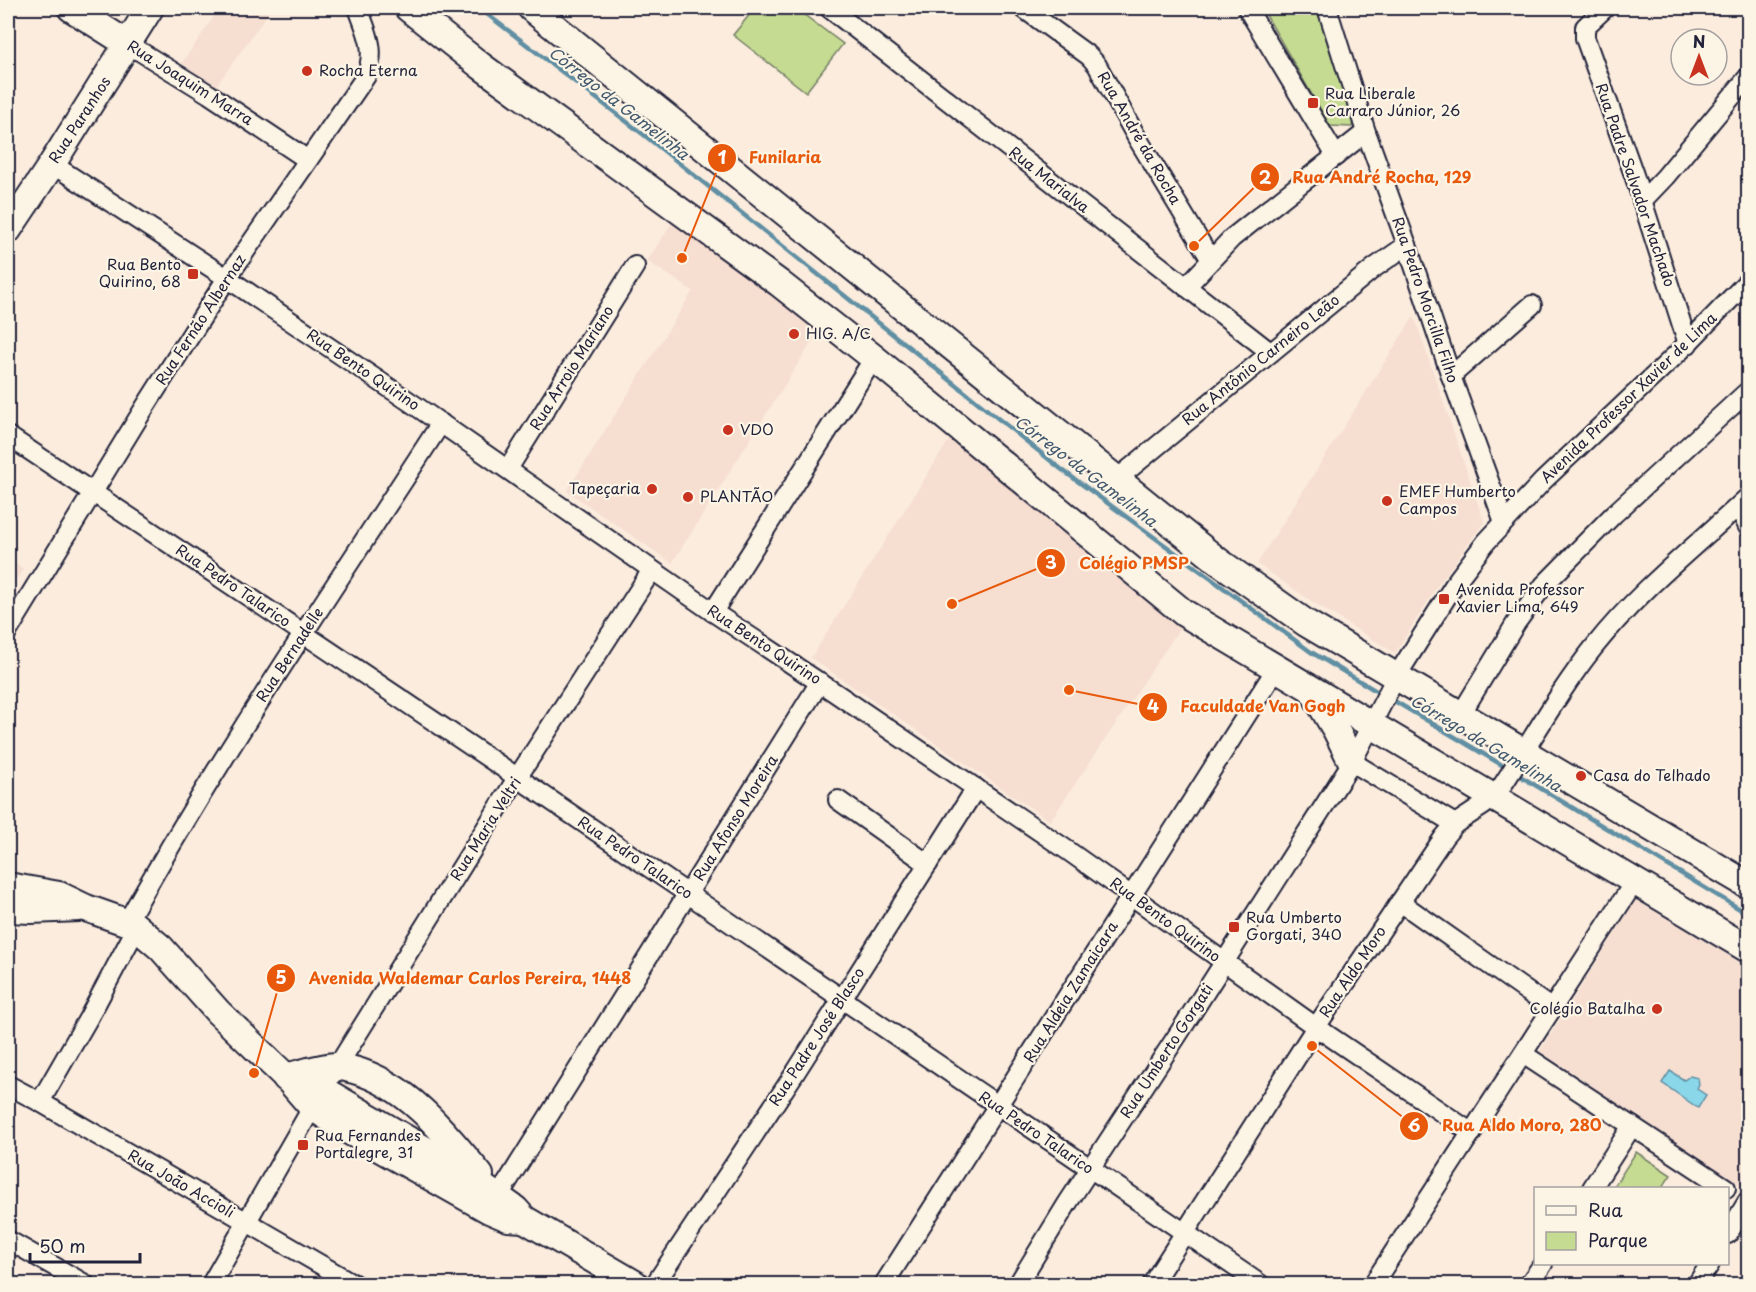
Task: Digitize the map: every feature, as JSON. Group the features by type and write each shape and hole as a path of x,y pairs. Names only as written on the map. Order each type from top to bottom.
{"main road":[{"name":"Rua Joaquim Marra","path":"71,8 128,44"},
{"name":"Rua Paranhos","path":"10,219 52,164 150,8"},
{"path":"408,8 481,66 779,283 874,358 1184,613 1312,690 1374,721 1749,950"},
{"path":"531,8 1237,575 1393,682 1461,714 1521,757 1749,885"},
{"path":"1312,690 1352,762"},
{"path":"8,886 59,895 132,925 161,948 243,1038 286,1077 318,1099 434,1155 515,1209 524,1219 635,1284"},
{"path":"8,909 86,908"},
{"path":"286,1077 338,1066 363,1073 387,1084 413,1102 443,1131 498,1197"},
{"path":"318,1099 347,1130 489,1210 508,1218 524,1219"}],"street":[{"name":"Rua Fernão Albernaz","path":"8,631 227,278 362,83 371,65 372,51 358,8"},
{"name":"Rua Marialva","path":"829,8 1270,352"},
{"name":"Rua André da Rocha","path":"1023,8 1089,56 1097,65 1136,136 1211,260"},
{"path":"1247,8 1336,156"},
{"name":"Rua Pedro Morcilla Filho","path":"1327,8 1366,132 1503,522"},
{"path":"1588,18 1605,8"},
{"name":"Rua Padre Salvador Machado","path":"1588,18 1585,38 1642,201 1688,344"},
{"name":"Rua Joaquim Marra","path":"128,44 209,94 308,160"},
{"path":"1642,201 1749,77"},
{"path":"1186,287 1232,238 1366,132"},
{"name":"Rua Bento Quirino","path":"52,164 227,278 652,570 976,788 1316,1027 1472,1133"},
{"name":"Rua Antônio Carneiro Leão","path":"1117,480 1270,352 1374,268 1407,245"},
{"name":"Rua Arroio Mariano","path":"508,469 635,266"},
{"name":"Avenida Professor Xavier de Lima","path":"1374,721 1393,682 1458,579 1503,522 1569,455 1688,344 1749,281"},
{"path":"1450,376 1532,305"},
{"path":"714,612 874,358"},
{"path":"1461,714 1516,622 1545,585 1614,514 1749,391"},
{"name":"Rua Bernadelle","path":"40,1102 89,1017 132,925 213,774 441,423"},
{"name":"Rua Pedro Talarico","path":"8,436 518,778 1260,1284"},
{"path":"1495,794 1574,673 1623,613 1687,551 1744,502 1749,528"},
{"name":"Rua Maria Veltri","path":"211,1284 338,1066 518,778 652,570"},
{"name":"Rua Aldeia Zamaicara","path":"884,1284 1276,669"},
{"name":"Rua Afonso Moreira","path":"498,1197 820,682"},
{"name":"Rua Umberto Gorgati","path":"1018,1284 1352,762 1374,721"},
{"path":"1352,762 1455,824"},
{"name":"Rua Padre José Blasco","path":"655,1284 795,1073 976,788"},
{"name":"Rua Aldo Moro","path":"1152,1284 1316,1027 1444,837 1455,824 1495,794"},
{"path":"838,800 928,864"},
{"path":"1373,1284 1635,882"},
{"path":"1400,902 1552,1009"},
{"path":"1523,1053 1724,1187"},
{"name":"Rua João Accioli","path":"8,1085 354,1284"},
{"path":"1593,1187 1632,1126"},
{"path":"1729,1190 1748,1203 1729,1232"},
{"path":"8,1240 85,1284"},
{"path":"1530,1284 1542,1265"},
{"path":"1697,1284 1709,1265"}],"shaded area":[{"path":"220,8 272,8 216,86 182,63"},
{"path":"672,223 788,307 818,332 672,563 567,491 693,291 647,261"},
{"name":"EMEF Humberto Campos","path":"1414,316 1484,522 1438,585 1395,653 1257,564"},
{"path":"950,439 1118,576 1182,625 1050,821 811,658"},
{"path":"9,559 23,569 9,591 8,562"},
{"name":"Colégio Batalha","path":"1635,900 1748,967 1748,1190 1540,1051"}],"green space":[{"path":"755,8 795,8 843,44 806,92 733,35"},
{"path":"1262,8 1317,8 1353,119 1352,127 1330,126"},
{"path":"1636,1152 1671,1175 1663,1187 1614,1187"}],"water":[{"path":"1670,1071 1684,1080 1690,1076 1698,1078 1697,1089 1706,1095 1698,1108 1662,1083"}],"waterway":[{"name":"Córrego da Gamelinha","path":"479,8 644,135 1061,469 1311,652 1383,695"},
{"name":"Córrego da Gamelinha","path":"1391,699 1507,768"},
{"name":"Córrego da Gamelinha","path":"1515,773 1748,914"}],"place":[{"name":"Rocha Eterna","path":"307,71"},
{"name":"Rua Liberale Carraro Júnior, 26","path":"1313,103"},
{"name":"Rua André Rocha, 129","path":"1194,246"},
{"name":"Funilaria","path":"682,258"},
{"name":"Rua Bento Quirino, 68","path":"193,274"},
{"name":"HIG. A/C","path":"794,334"},
{"name":"VDO","path":"728,430"},
{"name":"Tapeçaria","path":"652,489"},
{"name":"PLANTÃO","path":"688,497"},
{"name":"EMEF Humberto Campos","path":"1387,501"},
{"name":"Avenida Professor Xavier Lima, 649","path":"1444,599"},
{"name":"Colégio PMSP","path":"952,604"},
{"name":"Faculdade Van Gogh","path":"1069,690"},
{"name":"Casa do Telhado","path":"1581,776"},
{"name":"Rua Umberto Gorgati, 340","path":"1234,927"},
{"name":"Colégio Batalha","path":"1657,1009"},
{"name":"Rua Aldo Moro, 280","path":"1312,1046"},
{"name":"Avenida Waldemar Carlos Pereira, 1448","path":"254,1073"},
{"name":"Rua Fernandes Portalegre, 31","path":"303,1145"}]}
